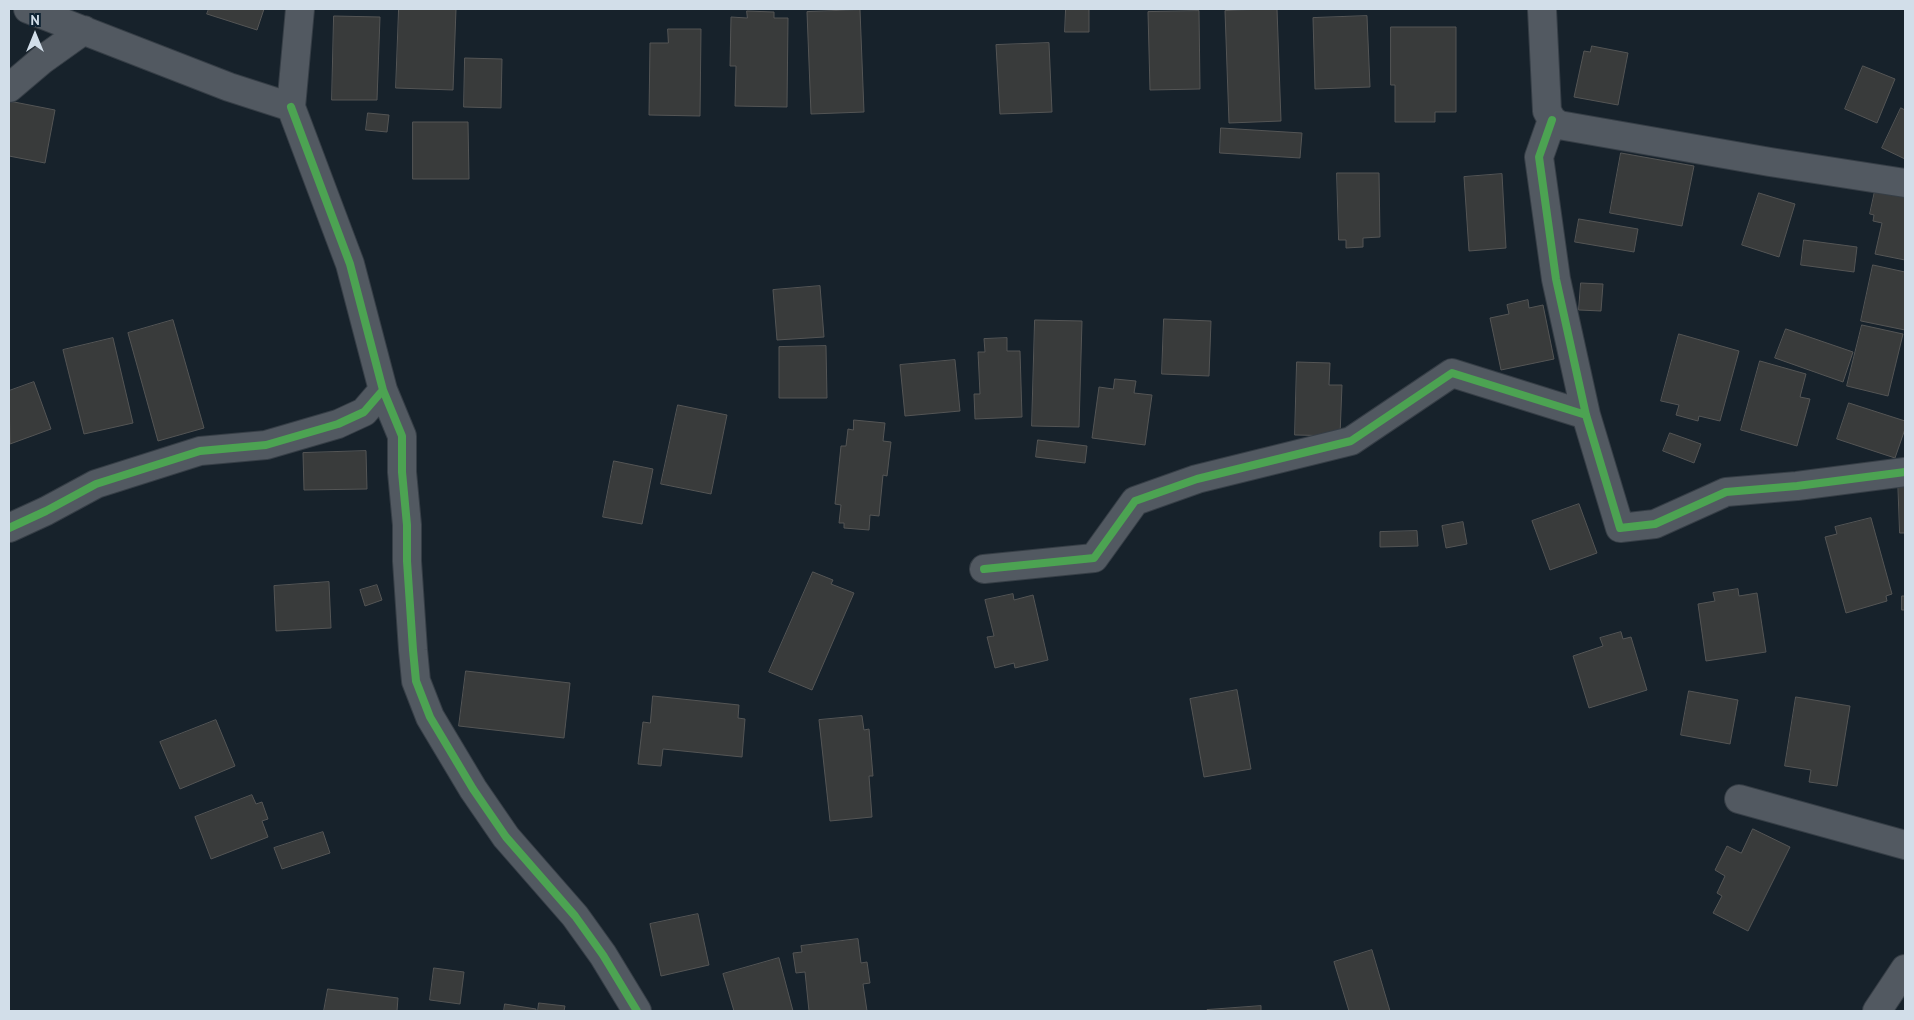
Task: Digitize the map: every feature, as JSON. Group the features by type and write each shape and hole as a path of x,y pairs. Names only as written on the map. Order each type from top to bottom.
{"street":[{"path":"28,9 229,87 291,107"},
{"path":"300,9 291,107 350,264 383,390 402,436 407,561 416,681 430,717 473,789 506,837 575,916 603,955 637,1011"},
{"path":"1542,9 1547,111 1552,120 1568,128 1905,183"},
{"path":"9,88 42,60 84,30"},
{"path":"1552,120 1539,157 1556,279 1586,415 1620,528 1656,524 1726,492 1797,486 1905,472"},
{"path":"984,569 1094,558 1135,501 1196,479 1352,441 1452,373 1586,415"},
{"path":"9,528 46,511 96,484 200,452 266,445 338,424 364,412 383,390"},
{"path":"1739,800 1905,845"},
{"path":"1876,1011 1905,969"}],"building":[{"path":"209,9 264,9 257,30 207,14"},
{"path":"399,9 456,9 453,90 396,88"},
{"path":"1066,9 1089,9 1089,32 1065,32"},
{"path":"1277,9 1281,121 1229,123 1225,11"},
{"path":"860,10 864,112 811,114 807,12"},
{"path":"747,11 774,12 774,18 788,18 787,107 735,106 736,66 730,66 731,17 747,18"},
{"path":"1199,11 1200,89 1150,90 1148,12"},
{"path":"334,16 380,17 377,100 332,100"},
{"path":"1367,16 1370,87 1315,89 1313,18"},
{"path":"1391,27 1456,27 1456,112 1435,112 1435,122 1395,122 1395,85 1391,85"},
{"path":"668,29 701,29 700,116 649,115 650,43 668,43"},
{"path":"1049,43 1052,112 1000,114 996,45"},
{"path":"1592,46 1628,53 1618,105 1574,97 1584,51 1590,52"},
{"path":"465,58 502,59 501,108 464,107"},
{"path":"1863,66 1895,79 1877,123 1845,109"},
{"path":"9,101 55,110 45,163 9,156"},
{"path":"1901,108 1905,110 1905,159 1882,148"},
{"path":"368,113 389,115 387,132 366,130"},
{"path":"413,122 468,122 469,179 413,179"},
{"path":"1221,128 1302,133 1300,158 1220,153"},
{"path":"1621,153 1694,166 1682,226 1610,213"},
{"path":"1337,173 1379,173 1380,237 1363,238 1363,247 1346,248 1346,240 1339,240"},
{"path":"1502,174 1506,248 1469,251 1464,177"},
{"path":"1875,191 1905,197 1905,260 1875,254 1882,223 1873,221 1874,215 1870,214"},
{"path":"1759,193 1795,204 1779,257 1742,245"},
{"path":"1579,219 1638,229 1634,252 1575,242"},
{"path":"1804,240 1857,247 1854,272 1801,265"},
{"path":"1873,265 1905,272 1905,330 1861,321"},
{"path":"1581,283 1603,284 1601,311 1579,310"},
{"path":"820,286 824,337 777,340 773,290"},
{"path":"1528,300 1529,308 1543,305 1554,359 1501,370 1490,318 1509,314 1507,305"},
{"path":"1164,319 1211,321 1209,376 1162,374"},
{"path":"173,320 204,428 158,441 128,333"},
{"path":"1035,320 1082,321 1079,427 1032,426"},
{"path":"1862,325 1903,334 1888,396 1847,386"},
{"path":"1786,329 1853,352 1843,382 1775,358"},
{"path":"1679,334 1739,351 1720,421 1699,416 1698,421 1676,415 1679,405 1661,401"},
{"path":"113,338 133,423 84,434 63,350"},
{"path":"1007,338 1007,351 1020,351 1022,417 975,419 974,394 980,394 978,352 985,352 984,339"},
{"path":"826,346 827,398 779,398 779,347"},
{"path":"955,360 960,411 905,416 900,365"},
{"path":"1760,361 1806,374 1800,397 1810,399 1797,446 1741,430"},
{"path":"1297,362 1330,363 1329,385 1342,385 1340,436 1295,435"},
{"path":"1115,379 1136,381 1134,393 1152,395 1145,445 1092,438 1099,387 1113,389"},
{"path":"34,382 51,429 10,444 9,391"},
{"path":"1849,403 1905,421 1905,429 1895,458 1837,439"},
{"path":"678,405 727,415 711,494 661,484"},
{"path":"854,420 885,423 883,441 891,442 887,476 883,475 879,516 870,515 869,530 844,528 844,523 839,523 841,505 835,504 841,446 846,446 848,429 853,430"},
{"path":"1670,433 1701,444 1694,463 1663,451"},
{"path":"1038,440 1087,446 1085,463 1036,457"},
{"path":"366,451 367,489 304,490 303,453"},
{"path":"614,461 653,469 642,524 603,517"},
{"path":"1898,478 1905,478 1905,533 1900,533"},
{"path":"1579,504 1597,553 1550,570 1532,521"},
{"path":"1871,518 1892,594 1886,596 1887,601 1846,613 1825,537 1837,534 1835,527"},
{"path":"1463,522 1467,544 1446,548 1442,526"},
{"path":"1417,531 1418,546 1380,547 1380,532"},
{"path":"813,572 833,580 831,584 854,593 812,690 769,672"},
{"path":"329,582 331,628 276,631 274,586"},
{"path":"377,585 382,600 365,606 360,590"},
{"path":"1738,589 1739,596 1757,593 1766,652 1706,661 1698,604 1715,601 1713,593"},
{"path":"1013,594 1014,600 1033,595 1048,660 1015,668 1014,663 995,668 987,637 994,636 985,600"},
{"path":"1902,596 1905,596 1905,610 1902,610"},
{"path":"1621,632 1623,639 1631,637 1647,690 1589,708 1573,656 1603,646 1600,638"},
{"path":"466,671 570,683 564,738 459,726"},
{"path":"1237,690 1251,769 1204,777 1190,699"},
{"path":"1689,691 1738,700 1730,744 1681,735"},
{"path":"653,696 739,705 738,718 745,719 742,757 663,749 661,766 638,764 643,722 650,723"},
{"path":"1796,697 1850,706 1837,786 1809,782 1811,770 1785,766"},
{"path":"862,716 864,730 869,729 873,776 869,776 872,817 830,821 819,720"},
{"path":"216,720 235,766 180,789 160,742"},
{"path":"252,795 256,804 262,802 268,819 262,821 268,837 211,859 195,817"},
{"path":"1753,829 1790,847 1748,931 1713,913 1722,896 1717,893 1725,876 1715,870 1727,846 1741,853"},
{"path":"323,832 330,853 282,869 274,848"},
{"path":"698,914 709,965 661,976 650,924"},
{"path":"858,939 861,963 867,962 870,983 863,984 867,1011 809,1011 805,972 796,973 793,953 802,952 801,946"},
{"path":"1372,950 1390,1011 1349,1011 1334,962"},
{"path":"779,958 793,1011 734,1011 723,974"},
{"path":"434,968 464,972 460,1004 430,1000"},
{"path":"328,989 398,998 397,1011 324,1011"},
{"path":"539,1003 565,1006 564,1011 538,1011"},
{"path":"505,1004 536,1009 536,1011 504,1011"},
{"path":"1261,1006 1261,1011 1207,1011 1207,1010"}],"cycle path":[{"path":"9,528 46,511 96,484 200,451 266,445 338,424 364,412 383,390 350,264 291,107"},
{"path":"1552,120 1539,157 1556,279 1586,415 1620,528 1655,524 1726,492 1797,486 1905,472"},
{"path":"984,569 1094,558 1135,501 1197,479 1351,441 1452,373 1586,415"},
{"path":"383,390 402,436 407,561 416,681 430,717 473,789 506,837 575,916 603,955 637,1011"}]}
